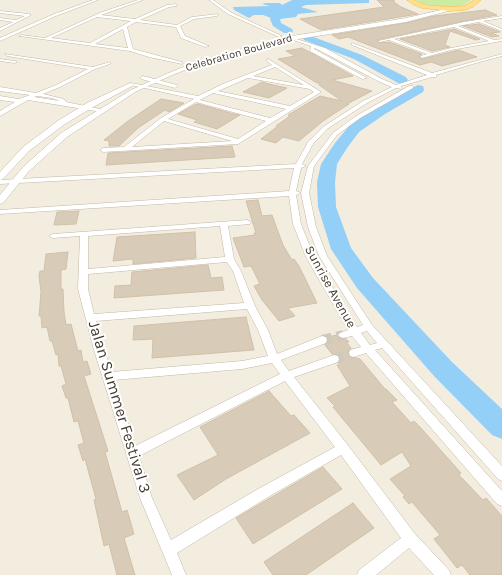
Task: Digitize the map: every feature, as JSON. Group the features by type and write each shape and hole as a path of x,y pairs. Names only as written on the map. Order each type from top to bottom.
{"main road":[{"path":"410,0 423,8 450,9 472,6 478,0"}],"street":[{"path":"0,34 89,0"},
{"path":"0,40 55,14 96,0"},
{"path":"46,39 87,20 141,0"},
{"path":"211,0 229,13 315,46 401,88"},
{"path":"218,0 241,16 286,36"},
{"path":"92,44 137,20 168,6 178,6 171,1"},
{"path":"423,8 437,12"},
{"name":"Celebration Boulevard","path":"0,201 26,169 64,135 144,82 172,66 218,51 286,36 389,18 423,8"},
{"name":"Celebration Boulevard","path":"0,177 26,149 62,122 87,107 133,84 155,81 203,61 286,36 406,20 450,9"},
{"path":"0,12 29,15 0,30"},
{"path":"97,16 178,26 193,18 217,15"},
{"path":"457,28 464,23 502,17"},
{"path":"0,19 18,21"},
{"path":"77,19 87,20"},
{"path":"490,19 502,24"},
{"path":"480,21 502,30"},
{"path":"0,26 7,26"},
{"path":"178,26 183,37 207,46"},
{"path":"126,27 131,50"},
{"path":"380,41 457,28 493,41"},
{"path":"398,42 450,32"},
{"path":"34,37 41,34"},
{"path":"21,36 131,50 180,63"},
{"path":"389,39 432,54"},
{"path":"422,57 502,40"},
{"path":"354,44 439,78"},
{"path":"315,46 312,50 364,78"},
{"path":"0,59 17,51"},
{"path":"7,55 93,68"},
{"name":"Sunrise Avenue","path":"502,55 432,75 365,102 325,128 310,143 298,166 292,193 297,224 310,257 354,331 369,350 502,500"},
{"path":"149,56 172,66"},
{"path":"0,59 85,72"},
{"name":"Sunrise Avenue","path":"502,59 401,88 358,117 335,134 311,166 305,193 312,227 323,256 369,327 502,474"},
{"path":"103,150 233,144 239,142 271,120 318,92 268,60"},
{"path":"0,114 20,101 58,86 93,68 108,63"},
{"path":"126,148 163,119 206,94 246,76 276,65"},
{"path":"246,76 314,89"},
{"path":"155,81 206,94"},
{"path":"144,82 271,120"},
{"path":"0,89 35,94 62,100 64,103"},
{"path":"212,91 290,108"},
{"path":"0,98 20,101"},
{"path":"27,98 102,110"},
{"path":"45,102 53,98"},
{"path":"163,119 239,142"},
{"path":"0,182 311,166"},
{"path":"0,212 305,193"},
{"path":"53,236 247,222"},
{"path":"224,224 230,259 250,306 263,330 274,359 288,375 410,539 444,575"},
{"name":"Jalan Summer Festival 3","path":"84,234 83,289 99,350 146,498 178,575"},
{"path":"83,272 230,259"},
{"path":"91,318 250,306"},
{"path":"342,335 369,327"},
{"path":"108,376 242,365 274,359 322,340"},
{"path":"354,353 369,350 384,344"},
{"path":"132,453 288,375 334,358"},
{"path":"168,550 263,493 343,448"},
{"path":"364,575 410,539"}],"green space":[{"path":"416,0 471,0 462,6 446,7 423,4"}],"water":[{"path":"292,0 369,0 369,3 305,5 301,7 318,12 298,14 296,17 280,19 271,19 263,15 254,15 249,18 234,10 233,7 270,6 262,4 266,3 280,3 282,5"}],"building":[{"path":"377,0 394,0 394,2 401,7 418,14 321,30 300,19 384,7"},
{"path":"485,10 497,15 377,40 380,43 389,42 422,54 419,56 422,59 459,50 477,57 442,66 431,62 420,65 348,37 339,39 332,35 406,23 434,16"},
{"path":"479,24 500,32 491,33 499,36 492,37 463,26"},
{"path":"454,29 480,39 476,40 450,31 445,45 450,47 432,51 400,39"},
{"path":"302,48 353,76 332,80 372,91 347,104 349,104 323,121 299,141 283,137 276,143 261,139 290,116 288,115 320,96 342,101 319,85 320,83 317,83 278,59 295,56 286,51"},
{"path":"262,82 287,88 269,98 243,92"},
{"path":"161,99 184,103 169,112 165,110 138,128 119,146 109,146 109,141 104,140 128,121"},
{"path":"198,104 240,115 217,129 194,122 197,120 178,114"},
{"path":"232,146 235,157 106,165 108,153"},
{"path":"258,200 262,216 272,215 283,245 292,260 294,259 299,266 317,303 288,308 295,316 279,321 262,300 254,286 260,284 251,266 244,267 233,238 255,235 254,233 256,233 246,201"},
{"path":"79,211 76,224 54,225 57,212"},
{"path":"195,232 196,258 133,264 133,259 113,261 117,237"},
{"path":"68,252 66,269 61,270 61,289 63,289 66,325 71,324 78,351 81,350 83,362 87,361 91,374 84,376 108,451 105,452 122,512 127,510 134,534 124,538 135,575 117,575 109,544 104,546 94,500 96,499 85,459 83,461 78,445 84,443 78,421 74,422 68,398 66,398 62,386 66,384 61,366 59,366 58,354 56,355 52,341 50,341 47,327 42,328 41,316 39,316 41,292 39,276 40,271 44,271 46,254"},
{"path":"208,265 211,278 222,277 224,290 114,298 115,286 131,285 132,272"},
{"path":"246,317 254,350 152,358 153,339 133,340 134,326"},
{"path":"337,335 349,342 346,342 351,348 348,353 349,356 360,359 385,389 397,400 392,402 411,423 414,421 420,427 461,473 459,475 483,500 486,498 502,516 502,575 470,575 462,565 457,568 434,539 440,535 412,502 409,504 403,497 405,496 390,479 411,466 402,452 381,465 333,407 335,406 327,398 350,386 337,365 339,365 339,356 332,354 325,345 328,340 327,337"},
{"path":"269,391 291,416 294,415 310,433 226,479 194,500 177,475 218,455 200,427"},
{"path":"323,467 342,489 253,544 236,518"},
{"path":"353,503 374,528 306,575 273,575 264,562"}],"waterway":[{"path":"288,31 276,24 275,19 285,8 314,0"},
{"path":"308,38 358,57 402,80"},
{"path":"418,89 380,111 354,129 340,146 329,164 326,182 327,207 341,249 365,283 443,369 502,427"}],"tunnel":[{"path":"322,340 343,335"},
{"path":"334,359 354,353"}]}
